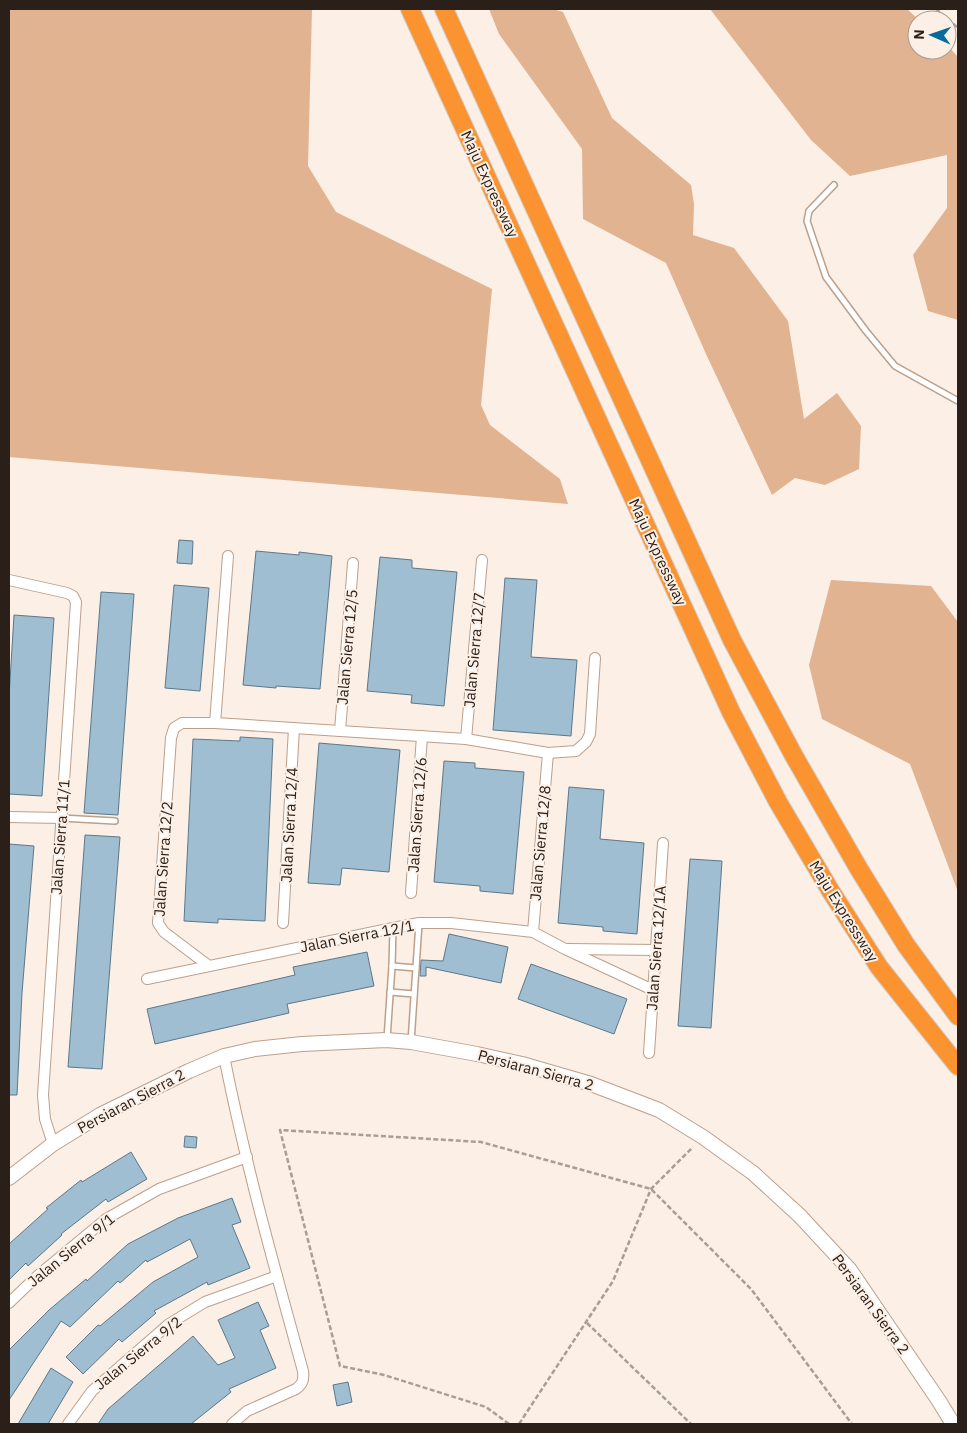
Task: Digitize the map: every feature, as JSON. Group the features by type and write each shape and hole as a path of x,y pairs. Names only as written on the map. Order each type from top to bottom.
{"highway":[{"name":"Maju Expressway","path":"410,9 731,712 778,802 830,890 880,967 958,1066"},
{"name":"Maju Expressway","path":"444,9 736,649 794,756 859,869 906,945 958,1016"}],"street":[{"path":"228,556 215,723 466,739 548,754 576,751 586,742 590,734 595,658"},
{"name":"Jalan Sierra 12/7","path":"466,739 482,560"},
{"name":"Jalan Sierra 12/5","path":"340,731 353,563"},
{"name":"Jalan Sierra 11/1","path":"9,580 67,594 73,596 76,602 43,1095 45,1119 53,1144"},
{"name":"Jalan Sierra 12/2","path":"209,966 164,932 158,923 171,738 174,728 182,723 215,723"},
{"name":"Jalan Sierra 12/4","path":"284,923 294,728"},
{"name":"Jalan Sierra 12/6","path":"411,893 422,736"},
{"name":"Jalan Sierra 12/8","path":"533,932 548,754"},
{"path":"9,817 61,818"},
{"name":"Jalan Sierra 12/1A","path":"649,1053 663,843"},
{"name":"Jalan Sierra 12/1","path":"147,979 419,923 451,923 533,932 653,990"},
{"path":"565,949 656,950"},
{"name":"Persiaran Sierra 2","path":"9,1178 53,1144 100,1114 224,1056 302,1044 386,1040 411,1042 522,1064 591,1084 659,1110 703,1137 753,1173 800,1216 850,1270 953,1424"},
{"path":"224,1056 235,1109 304,1378 301,1385 296,1389 247,1411 232,1424"},
{"name":"Jalan Sierra 9/1","path":"9,1303 35,1278 106,1219 159,1189 247,1157"},
{"name":"Jalan Sierra 9/2","path":"68,1424 92,1391 169,1324 206,1302 277,1276"}],"lane":[{"path":"834,184 809,211 807,221 826,277 895,366 958,401"},
{"path":"61,818 115,821"},
{"path":"411,1042 419,923"},
{"path":"386,1040 393,928"},
{"path":"392,966 416,968"},
{"path":"390,992 414,994"}],"path":[{"path":"936,9 958,28"},
{"path":"509,1424 486,1408 384,1375 340,1366 280,1130 481,1142 651,1189 752,1289 852,1424"},
{"path":"519,1424 613,1281 651,1189 703,1137"},
{"path":"586,1322 692,1424"}],"shaded area":[{"path":"9,9 312,9 308,166 336,212 492,289 481,405 490,425 560,479 568,504 9,457"},
{"path":"489,9 553,9 563,12 612,118 691,185 694,204 693,235 734,248 788,321 804,419 837,393 861,426 859,469 825,485 795,478 772,495 666,263 583,219 582,149 499,34"},
{"path":"710,9 907,9 907,60 957,60 958,57 958,320 928,311 913,255 947,208 947,155 850,176 811,140"},
{"path":"831,580 931,586 958,622 958,892 910,764 822,719 809,665"}],"building":[{"path":"179,540 193,541 192,564 177,563"},
{"path":"256,551 299,555 299,552 332,556 320,689 243,685"},
{"path":"380,557 412,560 412,568 457,572 444,706 411,703 412,695 367,691"},
{"path":"505,578 537,580 531,657 577,660 571,736 493,730"},
{"path":"174,585 209,588 200,691 165,688"},
{"path":"101,592 134,594 118,815 84,813"},
{"path":"14,615 54,618 42,796 9,794 9,697"},
{"path":"240,737 273,739 265,921 218,919 218,923 184,921 193,739 240,741"},
{"path":"319,743 400,750 389,872 342,868 340,885 308,883"},
{"path":"444,761 475,763 475,768 524,772 513,894 480,891 480,886 434,882"},
{"path":"569,787 604,790 600,839 644,843 637,934 603,931 603,927 558,923"},
{"path":"85,835 120,837 102,1069 68,1067"},
{"path":"9,844 34,846 22,993 17,1095 9,1095"},
{"path":"690,859 722,861 711,1028 678,1026"},
{"path":"449,934 508,947 501,983 426,967 426,976 420,976 421,960 443,961"},
{"path":"367,952 374,986 287,1004 289,1013 155,1044 147,1009 295,975 293,967"},
{"path":"531,964 627,999 614,1034 518,999"},
{"path":"185,1136 197,1137 196,1148 184,1147"},
{"path":"131,1152 147,1179 108,1202 106,1199 61,1234 28,1266 26,1263 9,1280 9,1244 48,1209 46,1208 81,1180 82,1182"},
{"path":"232,1198 241,1222 232,1225 250,1268 208,1285 207,1282 154,1311 156,1313 122,1342 119,1339 83,1374 66,1357 98,1325 100,1326 153,1282 198,1257 190,1239 147,1262 146,1260 120,1283 118,1281 70,1327 61,1321 9,1400 9,1350 49,1310 86,1279 87,1281 128,1244 178,1218"},
{"path":"258,1302 269,1326 260,1330 276,1368 229,1389 231,1392 191,1424 98,1424 108,1409 193,1336 218,1365 235,1358 218,1320"},
{"path":"51,1368 73,1382 48,1424 18,1424"},
{"path":"348,1382 352,1402 337,1406 333,1385"}]}
